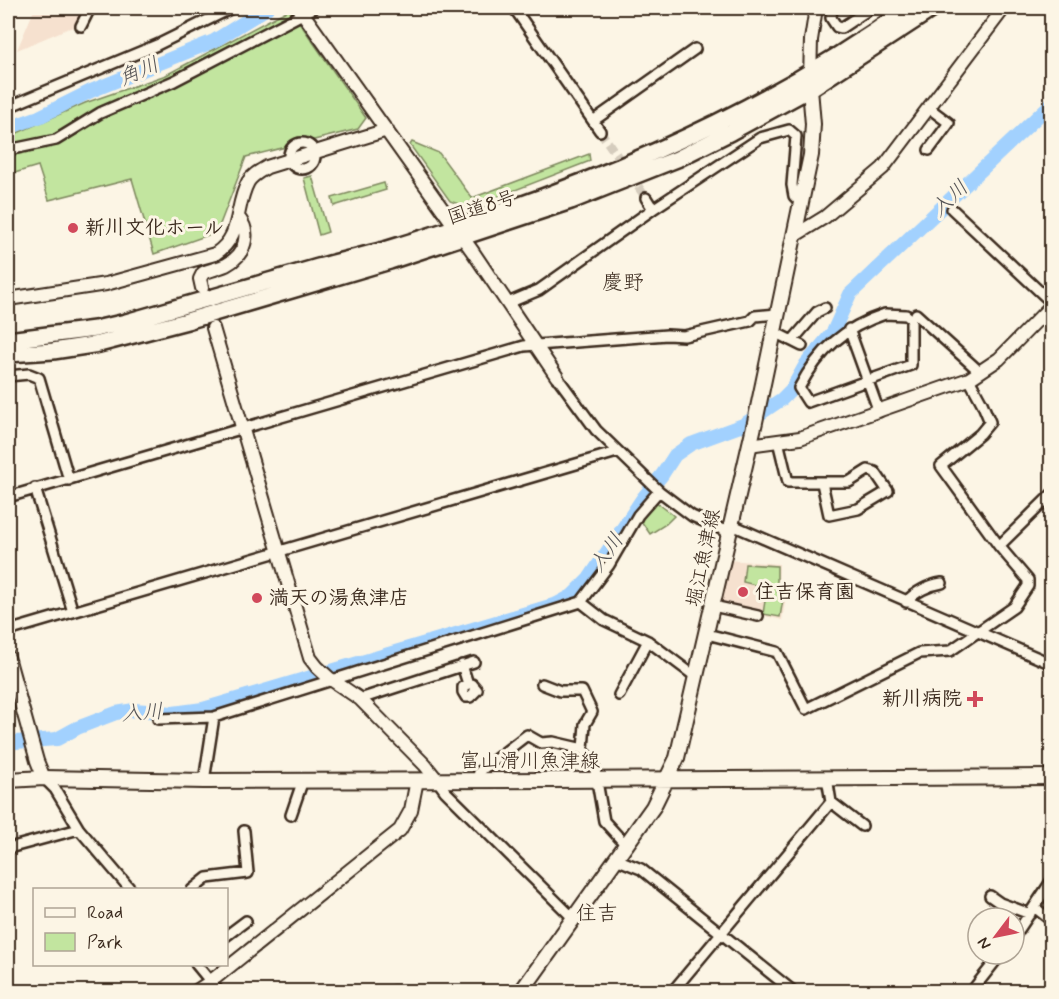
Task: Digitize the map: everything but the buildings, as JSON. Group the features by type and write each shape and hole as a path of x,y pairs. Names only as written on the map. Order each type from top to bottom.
{"highway":[{"name":"国道8号","path":"8,354 64,349 132,336 379,264 634,161 731,117 810,72 908,8"},
{"name":"国道8号","path":"8,340 95,329 126,322 383,250 571,201 647,172 731,132 810,89 934,8"}],"main road":[{"name":"堀江魚津線","path":"521,992 653,807 677,758 749,445 811,155 813,124 810,89"},
{"name":"富山滑川魚津線","path":"8,780 44,778 667,780 1052,777"}],"street":[{"path":"81,26 90,8"},
{"path":"8,107 167,40 232,8"},
{"path":"514,8 600,131"},
{"path":"810,89 811,40 816,8"},
{"path":"832,8 831,18 837,27 841,28 871,8"},
{"path":"794,236 825,217 883,168 1004,8"},
{"path":"8,150 56,140 100,113 174,81 306,9 557,377 596,430 659,491 692,516 729,528 1052,664"},
{"path":"593,120 695,49"},
{"path":"928,150 948,123 929,108"},
{"path":"8,298 106,284 215,254 226,247 232,236 249,182 255,174 267,167 387,130"},
{"path":"508,303 539,290 653,209 760,138 789,130 796,136 792,185 794,196 801,202"},
{"path":"646,198 653,209"},
{"path":"749,445 800,438 969,379 999,359 1052,304 952,209"},
{"path":"202,288 200,279 203,273 226,265 236,258 243,248 247,232 238,217"},
{"path":"792,341 817,312 825,308"},
{"path":"8,497 524,346 667,335 684,336 750,321 755,316 777,314"},
{"path":"885,314 906,315 911,320 911,365 868,381 808,402 799,388 815,361 849,329 885,314"},
{"path":"916,314 980,372"},
{"path":"213,328 310,658 331,679 360,699 425,765 446,791 573,918"},
{"path":"849,329 879,412"},
{"path":"774,332 802,346"},
{"path":"8,376 29,374 39,378 69,480"},
{"path":"707,634 777,652 806,710 919,653 950,651 1014,607 1028,586 1028,580 999,546 941,466 980,434 990,422 969,379"},
{"path":"778,441 788,482 849,482 868,470 875,472 888,491 858,509 830,515 822,483"},
{"path":"8,631 617,452"},
{"path":"35,488 73,612"},
{"path":"158,719 214,717 581,602 609,565 638,515 659,491"},
{"path":"999,546 1052,494"},
{"path":"906,602 911,596 932,585 942,583"},
{"path":"581,602 604,620 648,641 696,677"},
{"path":"713,606 758,616"},
{"path":"620,695 648,641"},
{"path":"8,657 37,761 44,778 55,789 80,829 129,888"},
{"path":"360,699 474,662"},
{"path":"462,665 468,684"},
{"path":"542,684 560,691 582,691 592,712 585,724 583,748 596,770 604,821 626,845"},
{"path":"204,780 214,717"},
{"path":"477,780 479,772 527,735 541,743 553,742 583,748"},
{"path":"827,778 831,802 862,826"},
{"path":"291,815 303,780"},
{"path":"195,992 400,830 411,810 417,780"},
{"path":"672,992 831,802"},
{"path":"9,848 80,829"},
{"path":"194,888 207,878 248,873 244,831"},
{"path":"616,859 641,869 794,992"},
{"path":"1026,919 1052,880"},
{"path":"990,896 1000,903 1032,910 1052,921"},
{"path":"228,933 246,921"},
{"path":"198,966 219,992"},
{"path":"971,992 992,966"}],"shaded area":[{"path":"31,8 93,8 84,24 17,50 34,10"},
{"path":"728,560 779,564 778,591 787,592 782,620 718,605"}],"green space":[{"path":"290,9 366,118 358,129 246,157 217,232 154,254 132,179 49,200 38,166 8,175 8,137 85,103 166,75"},
{"path":"412,142 439,153 472,198 589,154 590,161 469,208 450,201 410,145"},
{"path":"312,176 328,232 319,235 304,178"},
{"path":"384,183 386,190 334,206 332,198"},
{"path":"655,501 674,516 650,534 639,518"},
{"path":"745,564 777,566 777,592 784,594 780,617 763,614 767,588 743,582"}],"waterway":[{"name":"角川","path":"8,128 39,117 91,91 214,41 267,8"},
{"name":"入川","path":"8,745 15,742 57,739 77,728 116,713 134,710 173,713 203,709 557,604 572,596 589,579 675,455 691,444 743,425 782,399 792,389 806,364 833,332 850,294 1052,103"}],"tunnel":[{"path":"600,131 646,198"}],"place":[{"name":"新川文化ホール","path":"73,228"},
{"name":"住吉保育園","path":"743,592"},
{"name":"満天の湯魚津店","path":"257,598"},
{"name":"新川病院","path":"975,699"}],"district":[{"name":"慶野","path":"623,283"},
{"name":"住吉","path":"597,914"}]}
